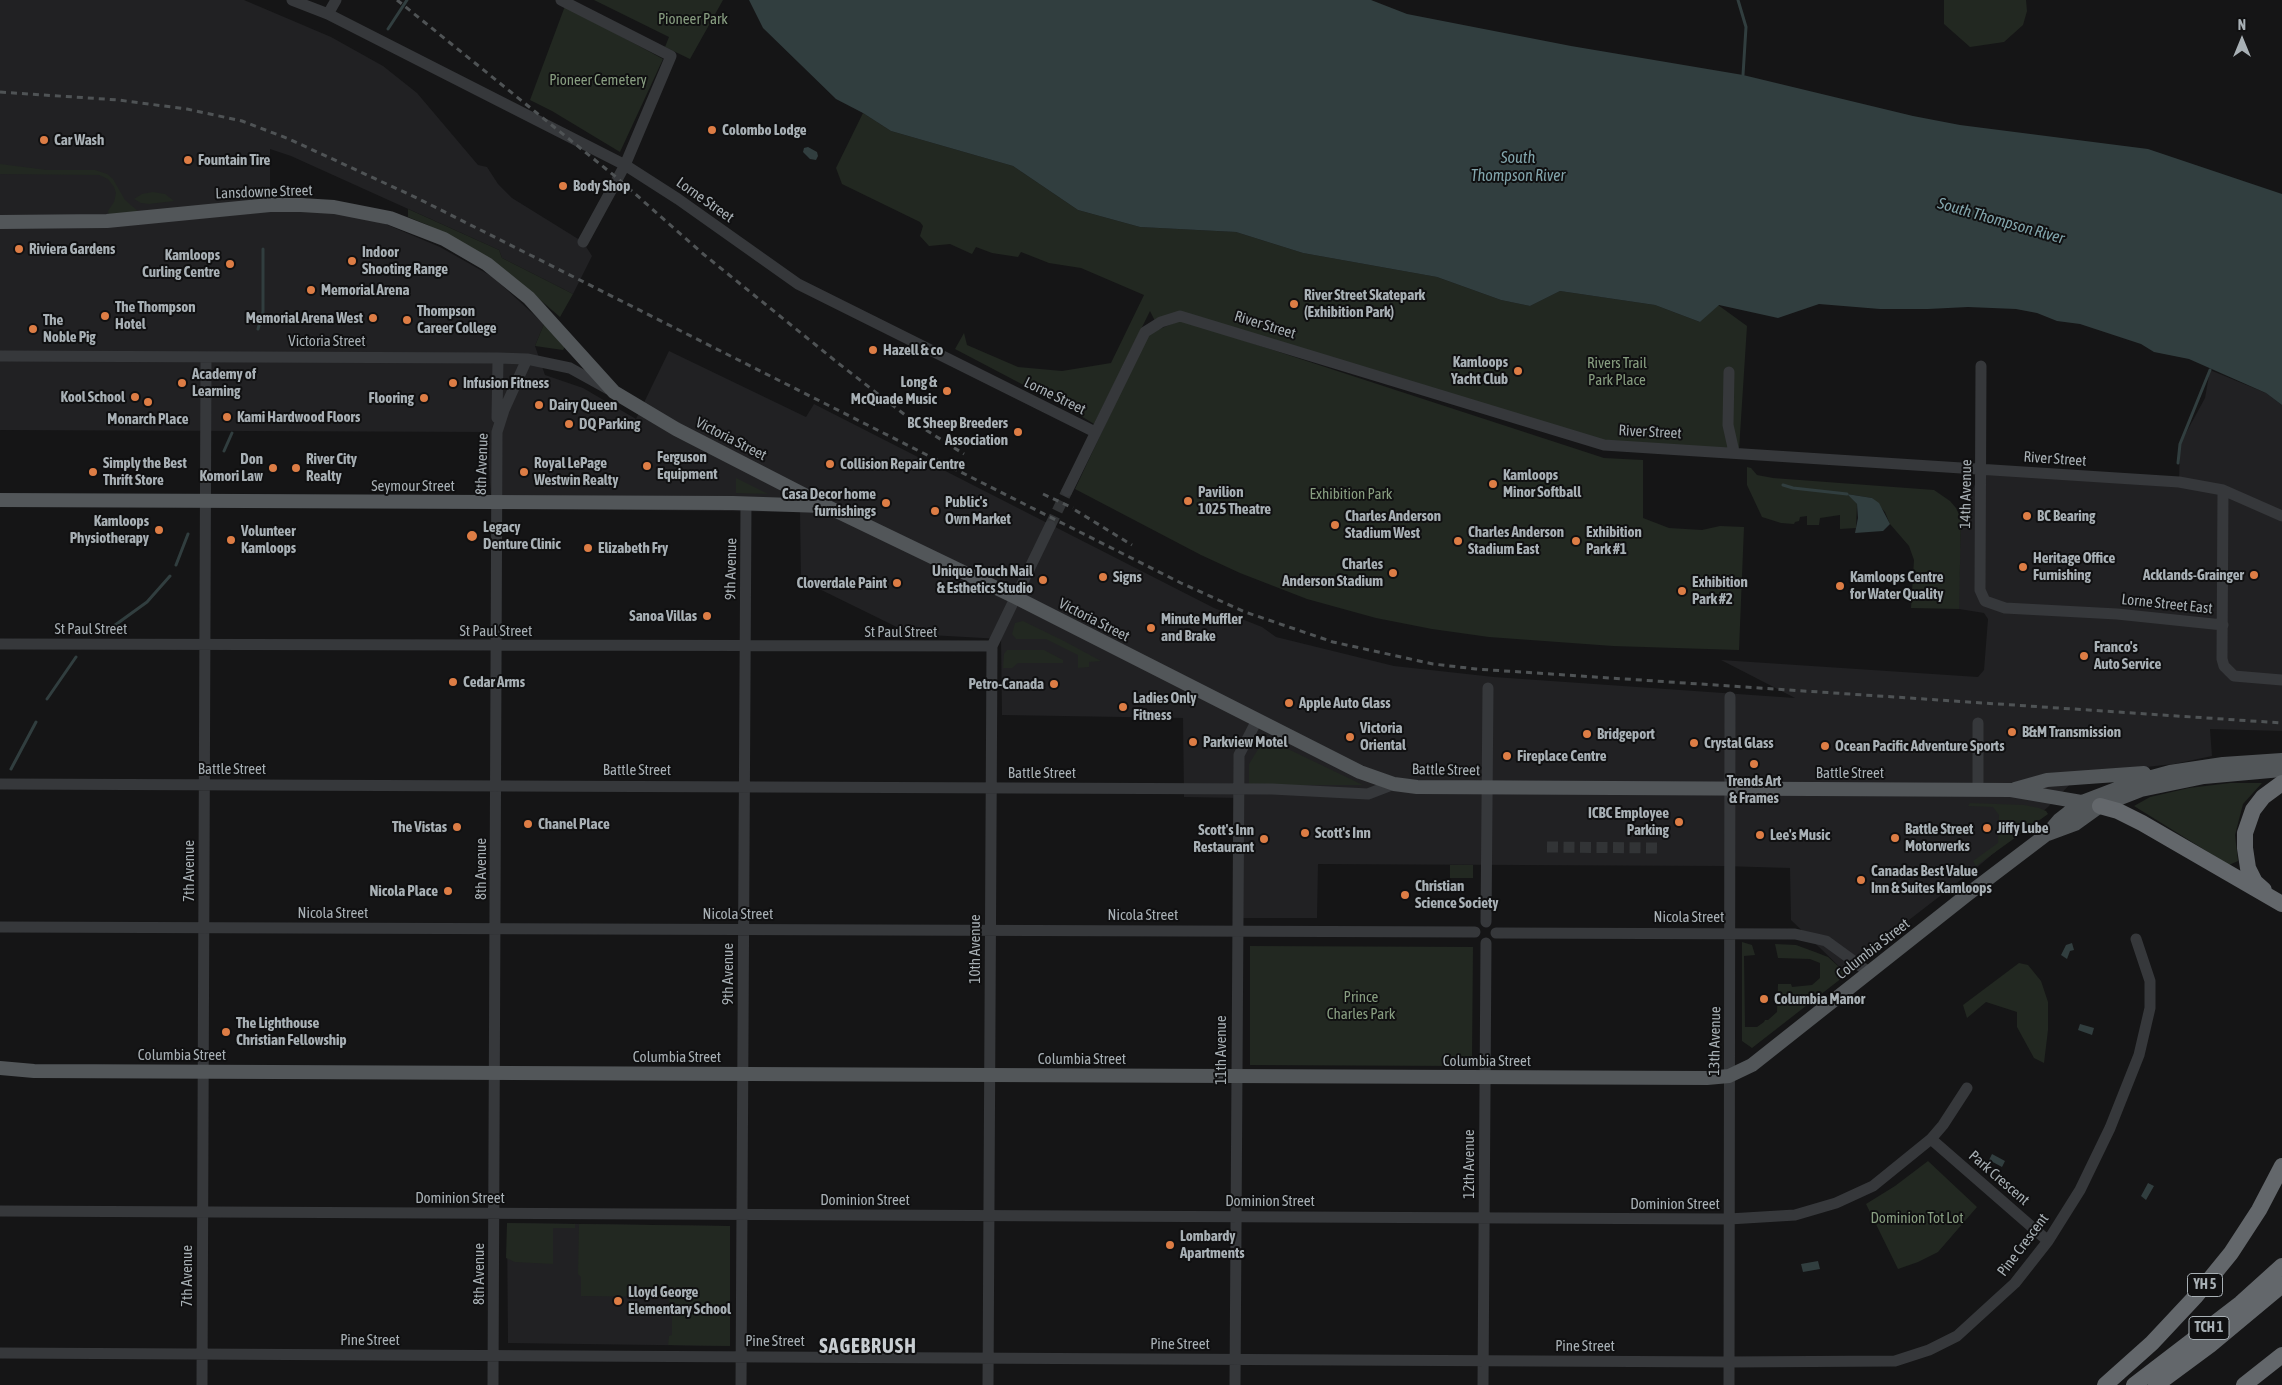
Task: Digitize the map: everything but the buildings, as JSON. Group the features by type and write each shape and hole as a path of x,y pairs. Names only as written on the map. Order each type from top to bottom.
{"highway":[{"path":"2277,902 2255,882 2248,868 2244,848 2245,833 2253,810 2263,797 2282,784"},
{"path":"2100,806 2118,811 2142,823 2277,902"},
{"name":"YH 5","path":"2104,1385 2152,1343 2196,1296 2231,1252 2259,1210 2282,1166"},
{"name":"TCH 1","path":"2134,1385 2241,1303 2282,1266"},
{"name":"TCH 1","path":"2156,1385 2210,1345 2282,1285"},
{"path":"2244,1385 2282,1355"}],"main road":[{"name":"Lansdowne Street","path":"0,222 99,222 270,205 334,207 390,218 444,239 487,264 529,298 614,392"},
{"name":"Victoria Street","path":"614,392 676,429 826,506 1015,597 1360,772 1394,784"},
{"name":"Seymour Street","path":"0,500 496,502 826,506"},
{"path":"2011,790 2047,780 2170,772 2216,765 2282,760"},
{"path":"2100,806 2141,790 2173,782 2282,770"},
{"path":"2082,802 2137,780 2170,772"},
{"name":"Battle Street","path":"1394,784 1417,787 1488,788 2011,790 2100,806"},
{"name":"Columbia Street","path":"0,1068 34,1071 204,1072 1707,1078 1729,1076 1752,1065 2047,834 2059,820 2082,802"},
{"name":"Columbia Street","path":"2047,834 2075,824 2100,806"},
{"name":"Columbia Street","path":"0,1077 34,1071"}],"street":[{"name":"Lorne Street","path":"292,0 328,14 625,165 678,199 798,284 1095,432"},
{"path":"328,14 336,0"},
{"path":"561,0 671,56 625,165 583,242"},
{"name":"River Street","path":"1095,432 1145,332 1161,322 1180,316 1604,445 2179,482 2223,490 2282,516"},
{"name":"Victoria Street","path":"0,356 498,358 527,360 570,368 614,392"},
{"name":"7th Avenue","path":"202,1385 206,357"},
{"path":"497,432 498,358"},
{"name":"8th Avenue","path":"493,1385 496,1073 497,432 504,410 527,360"},
{"name":"14th Avenue","path":"1982,366 1980,590 1986,601 2005,608"},
{"path":"1729,372 1728,425 1734,452"},
{"path":"1067,491 1095,432"},
{"path":"2222,625 2223,490"},
{"name":"9th Avenue","path":"741,1385 746,504"},
{"name":"10th Avenue","path":"988,1385 992,646 1050,526"},
{"name":"Lorne Street East","path":"2005,608 2117,614 2222,625 2222,659 2224,666 2234,676 2282,680"},
{"name":"St Paul Street","path":"0,644 992,646"},
{"path":"1486,922 1488,688"},
{"name":"13th Avenue","path":"1729,1385 1728,932 1732,788 1730,697"},
{"name":"11th Avenue","path":"1235,1385 1239,755 1257,720"},
{"path":"1978,723 1978,790"},
{"name":"Battle Street","path":"0,784 1240,790 1368,794 1394,784"},
{"path":"1486,922 1494,927 1496,933 1494,940 1486,943 1478,941 1475,932 1479,925 1486,922"},
{"name":"Nicola Street","path":"0,927 1475,932"},
{"name":"Nicola Street","path":"1496,933 1788,933 1817,938 1834,946 1870,973"},
{"name":"Pine Crescent","path":"1730,1362 1895,1361 1929,1350 1957,1336 2015,1283 2048,1241 2080,1190 2110,1128 2139,1055 2150,1008 2150,981 2136,939"},
{"name":"12th Avenue","path":"1483,1385 1486,943"},
{"name":"Dominion Street","path":"0,1211 1729,1219 1795,1215 1836,1203 1873,1186 1931,1139 1968,1088"},
{"name":"Park Crescent","path":"1931,1139 2048,1241"},
{"name":"Pine Street","path":"0,1353 1730,1362"}],"shaded area":[{"path":"0,0 244,0 331,37 383,66 417,93 478,165 487,167 498,184 512,198 583,242 592,256 573,294 502,258 499,250 291,156 270,149 270,205 330,212 383,223 440,247 493,277 544,324 535,346 545,375 583,388 636,419 669,351 806,417 814,404 1214,608 1262,627 1276,637 1394,666 1494,677 1795,698 1721,660 1978,677 1984,670 1988,619 1984,613 1959,609 1959,578 1961,519 1981,469 2179,482 2180,444 2205,398 2210,370 2266,393 2282,405 2282,731 2210,729 2212,756 2174,764 2080,774 2048,807 1975,869 1865,954 1847,974 1791,920 1790,868 1318,864 1317,918 1241,918 1240,798 1184,797 1183,718 1002,715 1001,639 911,634 801,580 800,512 492,508 486,432 0,430"},
{"name":"Lloyd George Elementary School","path":"507,1223 730,1226 730,1346 508,1343"}],"green space":[{"name":"Pioneer Park","path":"594,0 723,0 690,59 665,47 669,37"},
{"path":"1944,0 2026,0 2027,11 2023,25 2004,42 1970,47 1944,24"},
{"name":"Pioneer Cemetery","path":"565,6 663,59 620,152 530,100"},
{"name":"Rivers Trail Park Place","path":"863,113 891,131 1013,166 1078,210 1140,227 1236,232 1303,253 1437,277 1501,300 1530,306 1560,291 1655,305 1700,322 1718,305 1747,326 1739,450 1605,442 1180,313 1155,321 1150,311 1094,424 955,349 964,333 967,345 1018,367 1062,371 1111,363 1144,295 1081,268 1049,263 1021,252 1018,257 992,253 976,247 972,254 950,244 929,246 920,236 923,226 920,222 842,184 836,168"},
{"path":"0,164 47,170 95,170 107,174 113,179 125,200 139,212 109,215 108,211 114,202 116,193 108,179 99,175 0,174"},
{"path":"153,192 165,194 174,201 149,204 141,203 134,199 142,194"},
{"path":"408,209 499,250 502,258 573,294 560,317 515,278 428,225 408,217"},
{"name":"Exhibition Park","path":"1181,320 1604,458 1643,460 1643,518 1669,528 1702,530 1720,526 1744,527 1739,650 1613,646 1489,637 1432,629 1376,618 1307,599 1240,573 1201,555 1075,489 1148,334"},
{"path":"544,324 566,345 563,350 535,346"},
{"path":"1747,467 1751,468 1757,475 1773,478 1934,490 1950,501 1961,519 1959,609 1911,608 1914,560 1909,546 1890,524 1885,512 1872,498 1847,494 1857,504 1856,528 1840,529 1840,515 1820,518 1819,525 1807,525 1807,516 1800,517 1799,521 1794,524 1781,523 1762,517 1747,485"},
{"path":"736,478 768,494 736,493"},
{"path":"1023,621 1101,661 1089,662 1089,667 1078,668 1078,655 1046,639 1016,639 1012,634 1015,623"},
{"path":"1007,650 1044,650 1063,660 1063,663 1018,663 1012,668 1003,668 1004,654"},
{"path":"1265,738 1363,785 1249,785 1249,764"},
{"path":"2230,783 2262,783 2243,804 2235,835 2238,861 2229,865 2134,806 2150,797 2189,788"},
{"path":"1970,803 2024,805 2039,808 2048,814 1976,866 1973,861 1998,843 1999,815 1993,807 1968,806"},
{"path":"1450,865 1473,865 1473,878 1450,878"},
{"path":"1742,942 1752,945 1755,955 1744,956 1745,1027 1757,1027 1777,1012 1778,984 1791,984 1792,987 1812,985 1820,978 1820,963 1810,959 1778,958 1775,944 1796,945 1828,957 1847,974 1752,1048 1742,1041"},
{"name":"Prince Charles Park","path":"1250,946 1473,947 1472,1059 1464,1066 1250,1065"},
{"path":"2019,963 2028,965 2041,981 2048,1002 2048,1030 2044,1063 2034,1058 2017,1027 2017,1012 1986,1002 1967,1018 1963,1005"},
{"name":"Dominion Tot Lot","path":"1928,1161 1977,1207 1938,1252 1898,1269 1866,1204 1895,1186"},
{"path":"507,1223 575,1224 575,1228 553,1228 553,1264 515,1262 506,1258"},
{"path":"579,1224 730,1226 730,1346 668,1345 669,1336 672,1335 672,1313 669,1312 669,1297 581,1296 581,1277 578,1274"}],"water":[{"name":"South Thompson River","path":"749,0 1371,0 1407,14 1571,46 1743,75 1913,116 1960,125 2148,149 2282,194 2282,405 2266,393 2189,359 2154,352 2141,344 2080,324 2057,321 2037,313 2016,309 1968,307 1880,309 1819,304 1778,318 1719,305 1700,322 1655,305 1560,291 1530,306 1501,300 1437,277 1303,253 1236,232 1140,227 1078,210 1013,166 891,131 836,99 763,28"},
{"path":"808,147 817,152 816,160 810,159 803,152 804,148"},
{"path":"1847,494 1872,498 1879,503 1890,524 1883,531 1855,533 1858,518 1857,504"},
{"path":"2072,943 2074,950 2070,951 2067,959 2061,955 2066,945"},
{"path":"2080,1024 2094,1028 2092,1035 2078,1030"},
{"path":"1992,1154 2005,1161 2002,1167 1989,1160"},
{"path":"2148,1183 2154,1186 2146,1200 2141,1196"},
{"path":"1818,1261 1820,1269 1803,1272 1801,1264"}],"waterway":[{"path":"388,29 407,0"},
{"path":"1738,0 1746,27 1743,75"},
{"path":"258,329 263,312 263,249"},
{"path":"2178,463 2180,444 2210,370"},
{"path":"224,451 232,433"},
{"path":"1783,485 1793,488 1847,494"},
{"path":"176,565 188,534"},
{"path":"111,628 147,602 170,576"},
{"path":"47,699 76,657"},
{"path":"11,769 36,722"}],"tunnel":[{"path":"1050,526 1067,491"},
{"path":"1547,847 1659,848"}],"railway":[{"path":"397,0 616,177 702,253 838,363 918,425 964,454"},
{"path":"0,92 118,100 187,109 242,121 289,139 417,198 1181,583 1245,612 1333,642 1433,664 1476,669 2282,723"},
{"path":"1043,494 1073,508"},
{"path":"1075,510 1132,545"}],"place":[{"name":"Colombo Lodge","path":"712,130"},
{"name":"Car Wash","path":"44,140"},
{"name":"Fountain Tire","path":"188,160"},
{"name":"Body Shop","path":"563,186"},
{"name":"Riviera Gardens","path":"19,249"},
{"name":"Indoor Shooting Range","path":"352,261"},
{"name":"Kamloops Curling Centre","path":"230,264"},
{"name":"Memorial Arena","path":"311,290"},
{"name":"River Street Skatepark (Exhibition Park)","path":"1294,304"},
{"name":"The Thompson Hotel","path":"105,316"},
{"name":"Memorial Arena West","path":"373,318"},
{"name":"Thompson Career College","path":"407,320"},
{"name":"The Noble Pig","path":"33,329"},
{"name":"Hazell & co","path":"873,350"},
{"name":"Kamloops Yacht Club","path":"1518,371"},
{"name":"Academy of Learning","path":"182,383"},
{"name":"Infusion Fitness","path":"453,383"},
{"name":"Long & McQuade Music","path":"947,391"},
{"name":"Kool School","path":"135,397"},
{"name":"Flooring","path":"424,398"},
{"name":"Monarch Place","path":"148,402"},
{"name":"Dairy Queen","path":"539,405"},
{"name":"Kami Hardwood Floors","path":"227,417"},
{"name":"DQ Parking","path":"569,424"},
{"name":"BC Sheep Breeders Association","path":"1018,432"},
{"name":"Collision Repair Centre","path":"830,464"},
{"name":"Ferguson Equipment","path":"647,466"},
{"name":"Don Komori Law","path":"273,468"},
{"name":"River City Realty","path":"296,468"},
{"name":"Simply the Best Thrift Store","path":"93,472"},
{"name":"Royal LePage Westwin Realty","path":"524,472"},
{"name":"Kamloops Minor Softball","path":"1493,484"},
{"name":"Pavilion 1025 Theatre","path":"1188,501"},
{"name":"Casa Decor home furnishings","path":"886,503"},
{"name":"Public's Own Market","path":"935,511"},
{"name":"BC Bearing","path":"2027,516"},
{"name":"Charles Anderson Stadium West","path":"1335,525"},
{"name":"Kamloops Physiotherapy","path":"159,530"},
{"name":"Legacy Denture Clinic","path":"472,536"},
{"name":"Volunteer Kamloops","path":"231,540"},
{"name":"Charles Anderson Stadium East","path":"1458,541"},
{"name":"Exhibition Park #1","path":"1576,541"},
{"name":"Elizabeth Fry","path":"588,548"},
{"name":"Heritage Office Furnishing","path":"2023,567"},
{"name":"Charles Anderson Stadium","path":"1393,573"},
{"name":"Acklands-Grainger","path":"2254,575"},
{"name":"Signs","path":"1103,577"},
{"name":"Unique Touch Nail & Esthetics Studio","path":"1043,580"},
{"name":"Cloverdale Paint","path":"897,583"},
{"name":"Kamloops Centre for Water Quality","path":"1840,586"},
{"name":"Exhibition Park #2","path":"1682,591"},
{"name":"Sanoa Villas","path":"707,616"},
{"name":"Minute Muffler and Brake","path":"1151,628"},
{"name":"Franco's Auto Service","path":"2084,656"},
{"name":"Cedar Arms","path":"453,682"},
{"name":"Petro-Canada","path":"1054,684"},
{"name":"Apple Auto Glass","path":"1289,703"},
{"name":"Ladies Only Fitness","path":"1123,707"},
{"name":"B&M Transmission","path":"2012,732"},
{"name":"Bridgeport","path":"1587,734"},
{"name":"Victoria Oriental","path":"1350,737"},
{"name":"Parkview Motel","path":"1193,742"},
{"name":"Crystal Glass","path":"1694,743"},
{"name":"Ocean Pacific Adventure Sports","path":"1825,746"},
{"name":"Fireplace Centre","path":"1507,756"},
{"name":"Trends Art & Frames","path":"1754,764"},
{"name":"ICBC Employee Parking","path":"1679,822"},
{"name":"Chanel Place","path":"528,824"},
{"name":"The Vistas","path":"457,827"},
{"name":"Jiffy Lube","path":"1987,828"},
{"name":"Scott's Inn","path":"1305,833"},
{"name":"Lee's Music","path":"1760,835"},
{"name":"Battle Street Motorwerks","path":"1895,838"},
{"name":"Scott's Inn Restaurant","path":"1264,839"},
{"name":"Canadas Best Value Inn & Suites Kamloops","path":"1861,880"},
{"name":"Nicola Place","path":"448,891"},
{"name":"Christian Science Society","path":"1405,895"},
{"name":"Columbia Manor","path":"1764,999"},
{"name":"The Lighthouse Christian Fellowship","path":"226,1032"},
{"name":"Lombardy Apartments","path":"1170,1245"},
{"name":"Lloyd George Elementary School","path":"618,1301"}],"district":[{"name":"SAGEBRUSH","path":"868,1347"}]}
